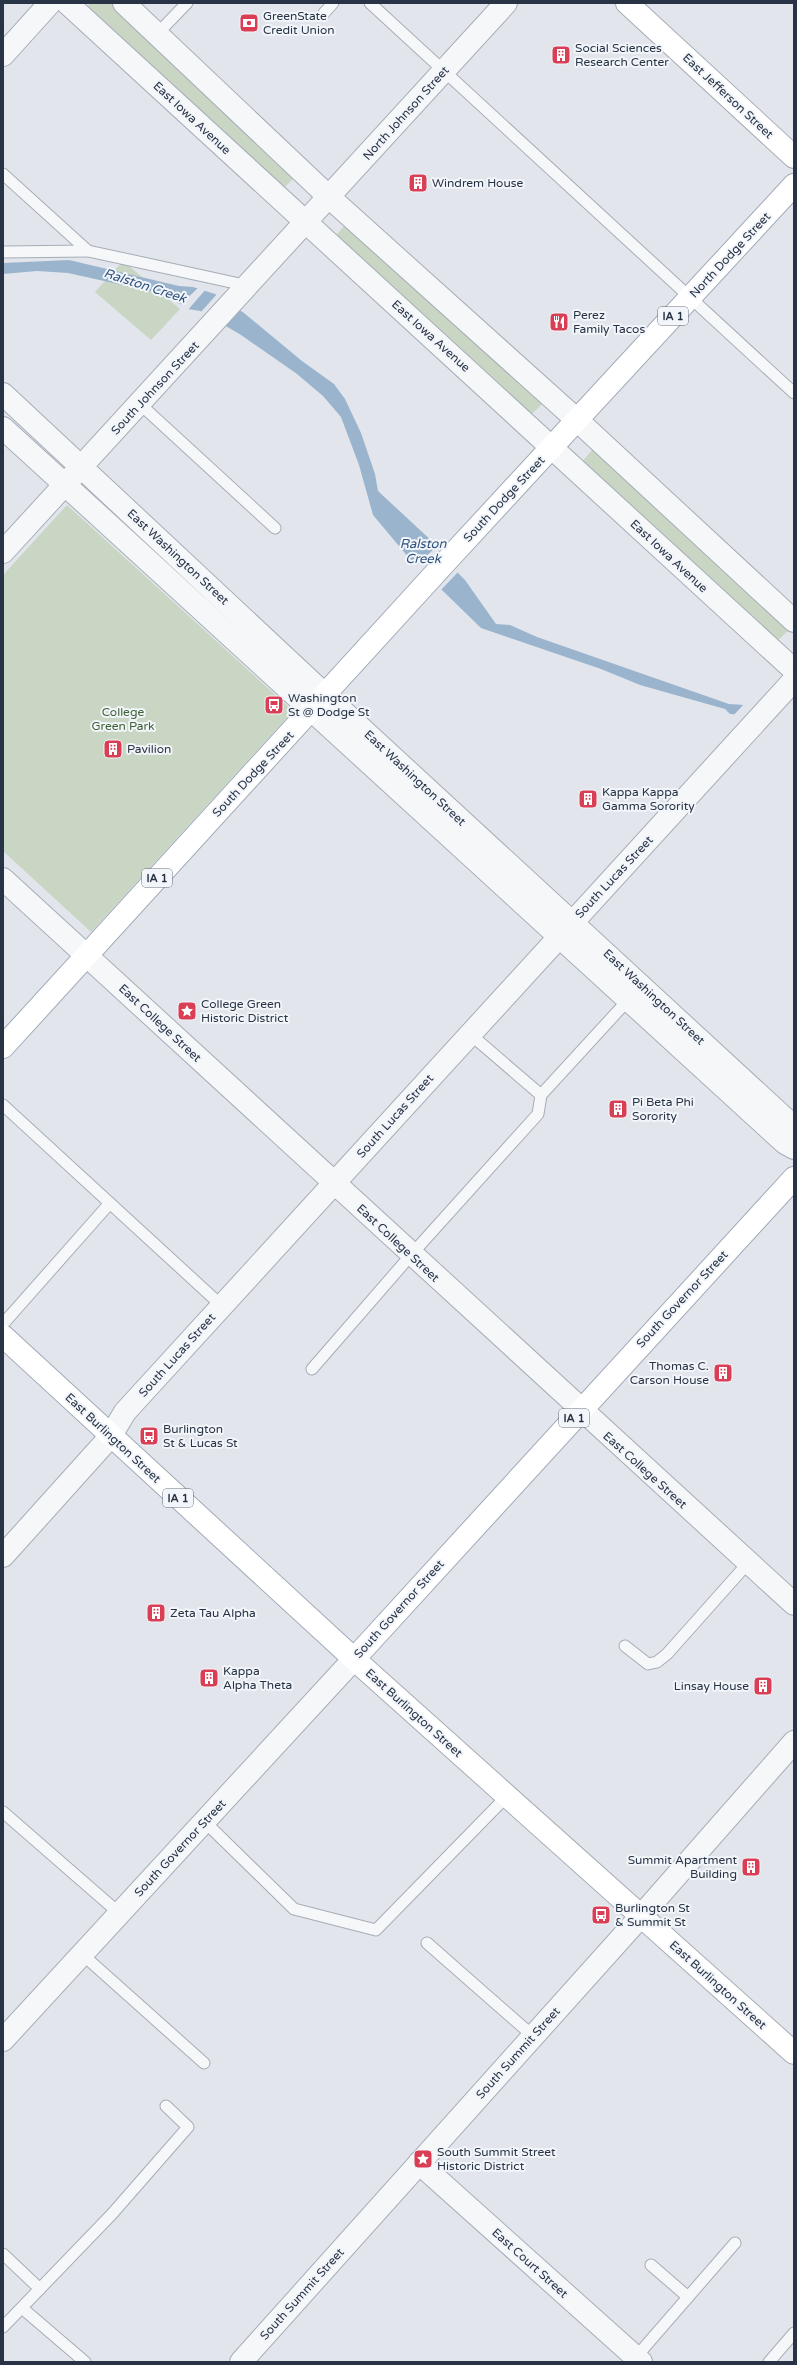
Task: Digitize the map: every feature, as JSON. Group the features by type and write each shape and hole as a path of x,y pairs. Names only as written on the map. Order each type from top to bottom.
{"main road":[{"name":"East Jefferson Street","path":"627,3 794,157"},
{"name":"North Dodge Street","path":"552,447 794,185"},
{"name":"South Dodge Street","path":"3,1047 552,447"},
{"name":"South Governor Street","path":"354,1659 794,1178"},
{"name":"East Burlington Street","path":"3,1336 110,1437 354,1659 794,2053"}],"street":[{"path":"3,55 50,3"},
{"name":"East Iowa Avenue","path":"67,3 794,670"},
{"path":"124,3 329,197 577,420 794,621"},
{"name":"North Johnson Street","path":"306,223 506,3"},
{"name":"South Johnson Street","path":"3,552 306,223"},
{"name":"East Washington Street","path":"3,394 82,467 318,703"},
{"name":"East Washington Street","path":"3,428 65,485 318,703 566,929 794,1127"},
{"name":"South Lucas Street","path":"3,1556 110,1437 125,1412 794,680"},
{"name":"East College Street","path":"3,879 580,1411 794,1604"},
{"name":"East Washington Street","path":"566,929 629,999 785,1143 794,1148"},
{"name":"South Governor Street","path":"5,2033 82,1954 354,1659"},
{"name":"South Summit Street","path":"241,2362 641,1916 794,1742"},
{"name":"East Court Street","path":"419,2163 638,2360"}],"lane":[{"path":"157,34 187,3"},
{"path":"324,13 333,3"},
{"path":"370,3 794,393"},
{"path":"3,174 88,251"},
{"path":"3,252 88,251 242,293"},
{"path":"140,404 274,528"},
{"path":"312,1369 411,1255 538,1114 541,1094 629,999"},
{"path":"470,1034 541,1094"},
{"path":"3,1105 222,1306"},
{"path":"3,1324 110,1203"},
{"path":"625,1646 648,1664 657,1662 667,1654 748,1564"},
{"path":"204,1822 294,1909 376,1930 507,1796"},
{"path":"3,1812 119,1913"},
{"path":"427,1943 533,2036"},
{"path":"82,1954 204,2063"},
{"path":"3,2327 112,2214 188,2127 166,2106"},
{"path":"638,2360 688,2297 735,2243"},
{"path":"3,2254 40,2289"},
{"path":"652,2265 688,2297"},
{"path":"22,2308 84,2362"},
{"path":"769,2362 794,2333"}],"green space":[{"path":"89,3 113,3 294,171 295,177 284,188 88,10"},
{"path":"347,222 542,401 542,404 530,416 335,237"},
{"path":"123,261 180,309 151,340 95,292"},
{"path":"593,449 788,628 788,631 776,642 581,463"},
{"name":"College Green Park","path":"67,505 293,711 91,932 3,851 3,575"}],"water":[{"name":"Ralston Creek","path":"69,260 179,286 193,287 215,294 244,313 302,361 334,384 345,399 361,433 375,474 378,491 434,543 444,559 465,580 496,624 510,625 537,637 729,704 794,708 794,719 730,714 725,709 640,685 601,669 481,628 409,558 373,515 359,465 341,417 323,396 297,374 241,335 200,311 188,309 163,294 68,273 37,271 3,274 3,263"}],"pier":[{"path":"199,287 206,289 187,311 179,306"},
{"path":"218,293 234,304 222,326 200,313"},
{"path":"438,545 459,571 440,591 415,567"},
{"path":"745,703 794,706 794,721 733,716"}],"place":[{"name":"GreenState Credit Union","path":"249,23"},
{"name":"Social Sciences Research Center","path":"561,55"},
{"name":"Windrem House","path":"418,183"},
{"name":"Perez Family Tacos","path":"559,322"},
{"name":"Washington St @ Dodge St","path":"274,705"},
{"name":"Pavilion","path":"113,749"},
{"name":"Kappa Kappa Gamma Sorority","path":"588,799"},
{"name":"College Green Historic District","path":"187,1011"},
{"name":"Pi Beta Phi Sorority","path":"618,1109"},
{"name":"Thomas C. Carson House","path":"723,1373"},
{"name":"Burlington St & Lucas St","path":"149,1436"},
{"name":"Zeta Tau Alpha","path":"156,1613"},
{"name":"Kappa Alpha Theta","path":"209,1678"},
{"name":"Linsay House","path":"763,1686"},
{"name":"Summit Apartment Building","path":"751,1867"},
{"name":"Burlington St & Summit St","path":"601,1915"},
{"name":"South Summit Street Historic District","path":"423,2159"}]}
